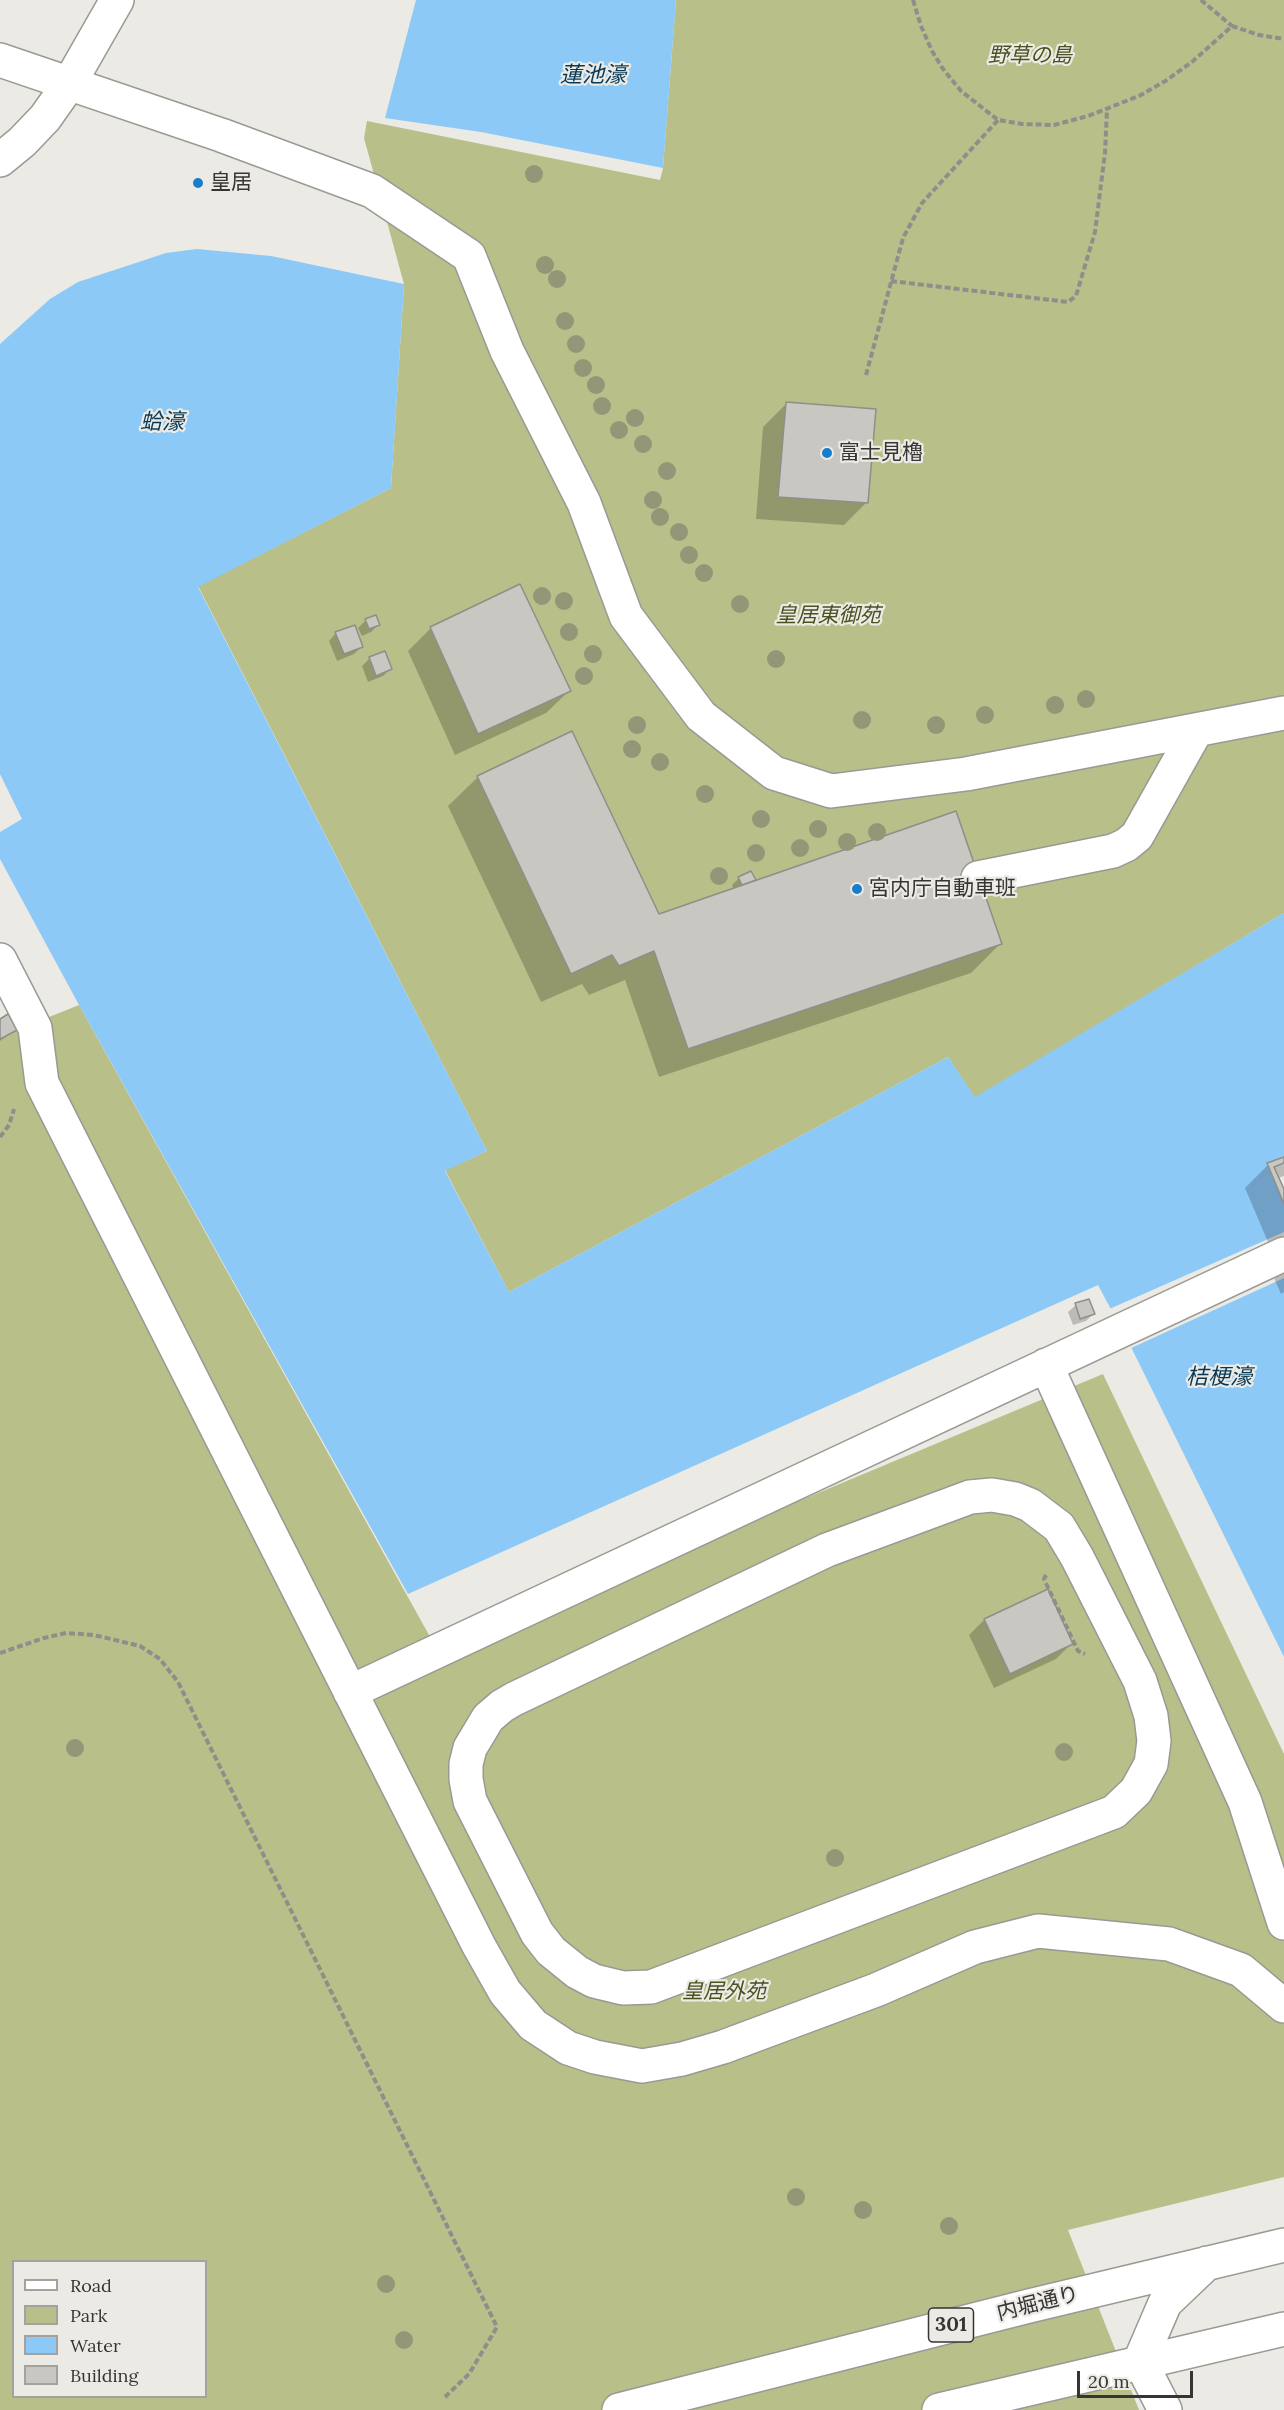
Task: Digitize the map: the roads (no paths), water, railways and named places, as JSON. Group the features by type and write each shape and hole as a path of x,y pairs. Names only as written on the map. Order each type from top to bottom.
{"street":[{"path":"0,160 22,142 45,118 69,84 117,0"},
{"path":"0,60 221,135 372,191 469,256 507,351 584,503 626,616 701,716 774,773 831,791 966,774 1196,731 1279,724"},
{"path":"978,878 1113,851 1126,845 1137,836 1196,731"},
{"path":"0,960 31,1018 37,1040 42,1083 479,1946 505,1992 533,2025 568,2048 595,2057 642,2066 682,2059 723,2047 876,1990 975,1947 1038,1931 1169,1944 1242,1970 1284,2006"},
{"path":"350,1692 1284,1254"},
{"path":"1046,1365 1245,1802 1284,1923"},
{"path":"992,1495 1015,1499 1047,1516 1059,1527 1077,1557 1140,1682 1151,1716 1154,1741 1151,1764 1136,1791 1114,1812 651,1987 623,1988 594,1981 577,1972 551,1951 537,1933 470,1801 466,1764 470,1748 478,1732 488,1718 514,1699 827,1550 970,1497 992,1495"},
{"name":"内堀通り","path":"619,2410 1208,2262 1284,2245"},
{"path":"1140,2361 1166,2302 1208,2262"},
{"path":"939,2410 1284,2329"},
{"path":"1140,2361 1165,2410"}],"water":[{"name":"蓮池濠","path":"416,0 676,0 663,168 481,132 385,118"},
{"name":"蛤濠","path":"197,249 271,256 404,284 391,488 198,587 487,1151 445,1171 509,1292 948,1057 975,1097 1284,913 1284,1157 1267,1164 1284,1204 1284,1657 1098,1285 408,1594 0,859 0,832 22,819 0,774 0,344 50,299 78,282 166,253"}],"place":[{"name":"皇居","path":"198,183"},
{"name":"富士見櫓","path":"827,453"},
{"name":"宮内庁自動車班","path":"857,889"}],"park label":[{"name":"野草の島","path":"1030,56"},
{"name":"皇居東御苑","path":"828,616"},
{"name":"皇居外苑","path":"724,1992"}],"water label":[{"name":"桔梗濠","path":"1219,1378"}]}
